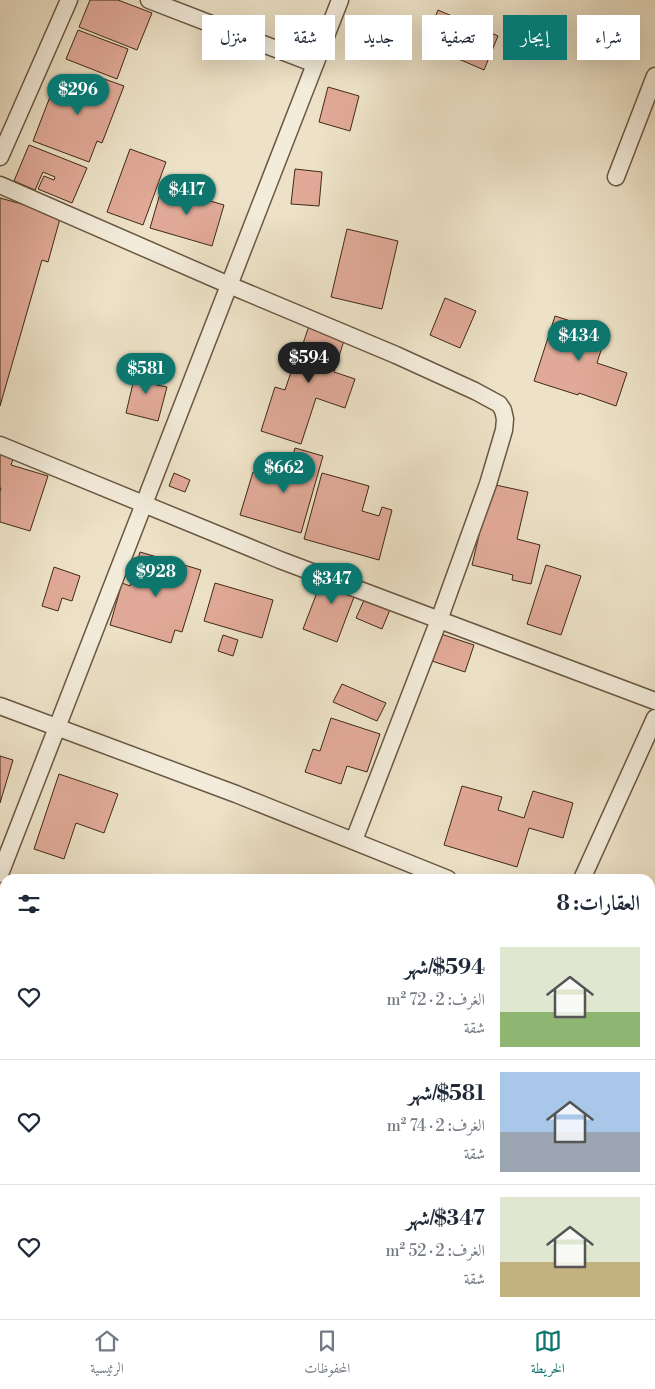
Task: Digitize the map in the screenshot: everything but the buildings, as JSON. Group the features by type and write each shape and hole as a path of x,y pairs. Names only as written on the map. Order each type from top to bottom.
{"street":[{"path":"0,157 69,0"},
{"path":"149,0 315,64"},
{"path":"0,874 340,0"},
{"path":"616,177 655,76"},
{"path":"0,185 229,285 396,355 475,391 499,404 503,410 505,419 504,430 488,484 439,620 354,840"},
{"path":"0,445 280,560 655,701"},
{"path":"0,706 236,794 436,874"},
{"path":"584,874 655,718"}]}
